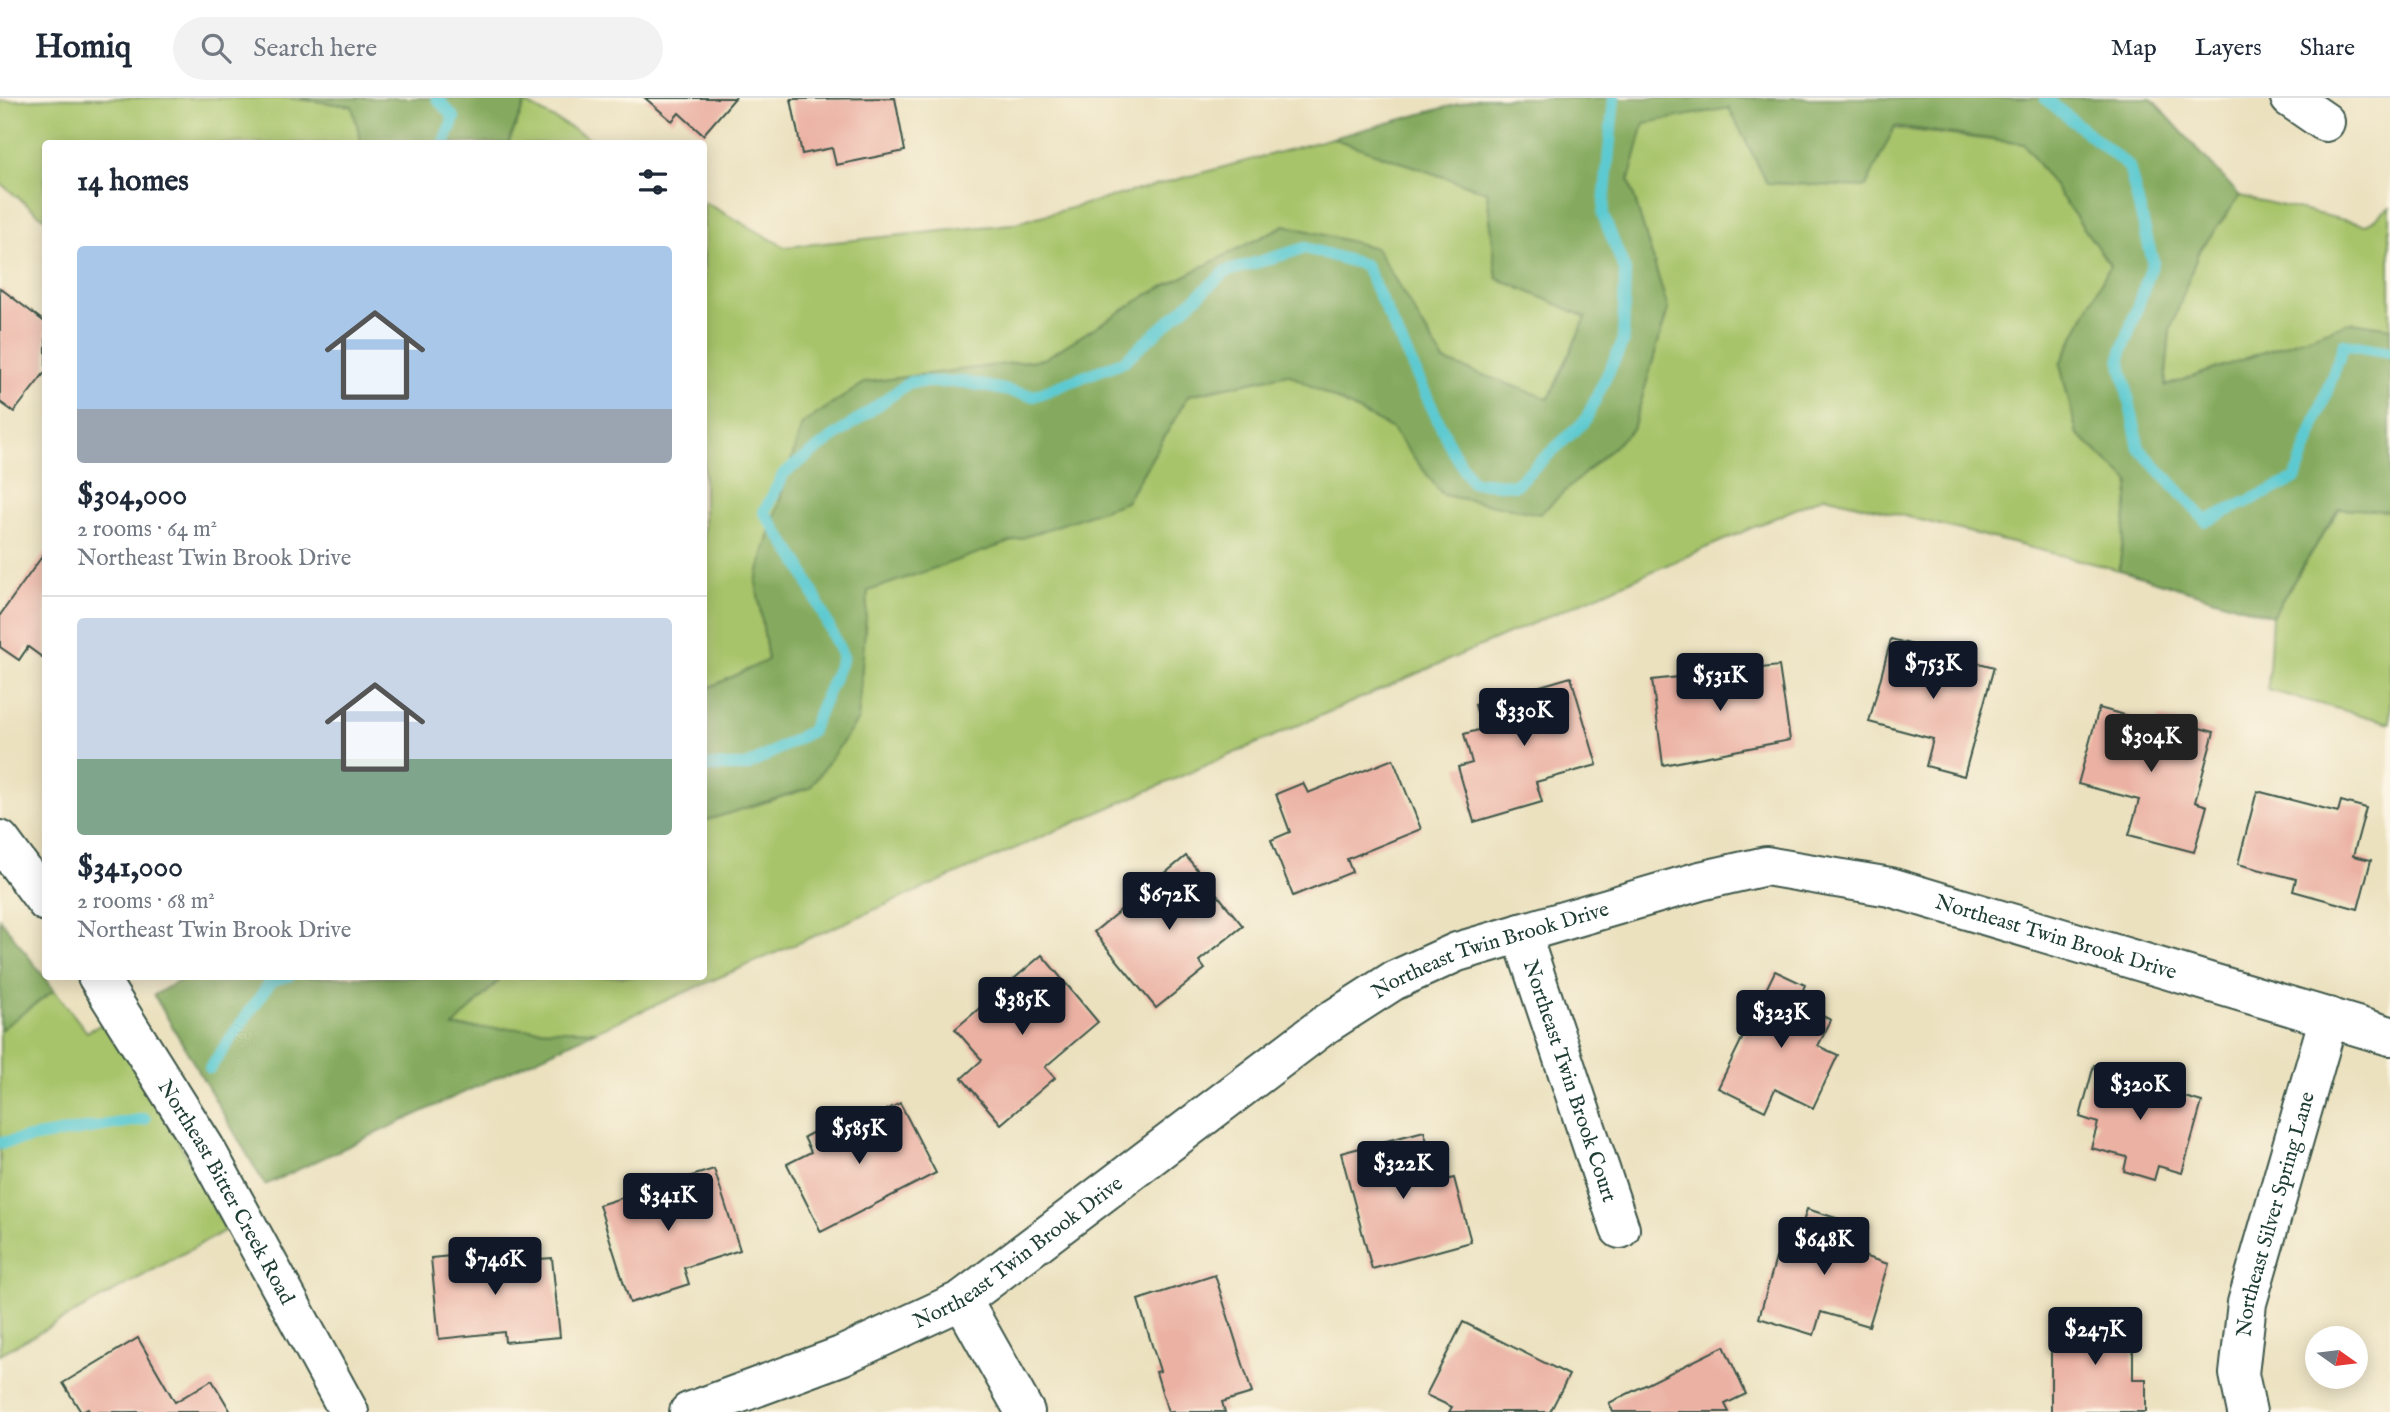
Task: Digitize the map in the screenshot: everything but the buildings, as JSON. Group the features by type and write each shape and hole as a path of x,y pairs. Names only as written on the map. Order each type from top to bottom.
{"street":[{"path":"2290,98 2325,122"},
{"path":"0,840 42,897"},
{"name":"Northeast Twin Brook Drive","path":"689,1412 841,1356 962,1300 1323,1026 1393,981 1457,952 1700,881 1766,866 1890,887 2390,1036"},
{"name":"Northeast Twin Brook Court","path":"1521,933 1620,1229"},
{"name":"Northeast Bitter Creek Road","path":"100,980 205,1148 349,1412"},
{"name":"Northeast Silver Spring Lane","path":"2247,1412 2239,1374 2247,1304 2329,1017"},
{"path":"962,1300 1025,1412"}],"green space":[{"path":"61,98 291,98 352,106 361,140 42,140 42,217 0,183 0,101"},
{"path":"291,98 525,98 509,140 361,140 352,106"},
{"path":"1480,98 2151,98 2240,196 2198,253 2170,331 2165,386 2352,322 2390,328 2390,511 2339,508 2272,616 2119,570 2130,482 2077,434 2060,364 2110,265 2024,144 1895,126 1866,187 1767,183 1729,108 1644,123 1629,180 1668,309 1633,429 1540,514 1443,495 1391,428 1288,374 1189,395 1126,502 868,591 858,720 810,788 707,820 707,689 768,660 756,581 802,424 866,382 1044,359 1149,294 1285,225 1376,248 1444,361 1549,399 1586,317 1497,278 1487,192 1332,138"},
{"path":"525,103 593,140 510,140"},
{"path":"1729,108 2024,144 2110,265 2060,364 2077,434 2130,481 2119,570 1825,496 596,1031 452,1027 499,980 707,980 707,820 810,788 858,720 867,591 1126,502 1189,395 1288,374 1391,428 1443,495 1633,429 1668,309 1629,180 1643,123"},
{"path":"1332,138 1487,192 1497,278 1586,317 1549,399 1444,361 1376,248 1285,225 1149,294 1044,359 866,383 756,581 768,661 707,689 707,204 785,247 1011,224"},
{"path":"2240,196 2366,225 2390,207 2390,328 2352,322 2165,387 2170,331 2198,253"},
{"path":"2340,508 2390,511 2390,723 2268,690 2272,616"},
{"path":"0,919 42,974 42,980 46,980 54,990 0,1030"},
{"path":"181,980 499,980 453,1027 596,1031 265,1185 154,995"},
{"path":"54,990 87,1032 113,1018 226,1230 0,1354 0,1030"}],"waterway":[{"path":"437,98 454,118 446,140"},
{"path":"707,766 747,766 811,731 843,657 800,565 764,512 784,473 910,382 964,382 1034,396 1124,361 1225,272 1305,248 1365,265 1452,450 1472,482 1515,485 1585,421 1623,342 1625,271 1603,215 1614,98"},
{"path":"2045,98 2129,167 2153,262 2120,358 2139,448 2206,521 2295,479 2344,344 2390,352"},
{"path":"210,1068 272,980"},
{"path":"0,1143 145,1119"}]}
